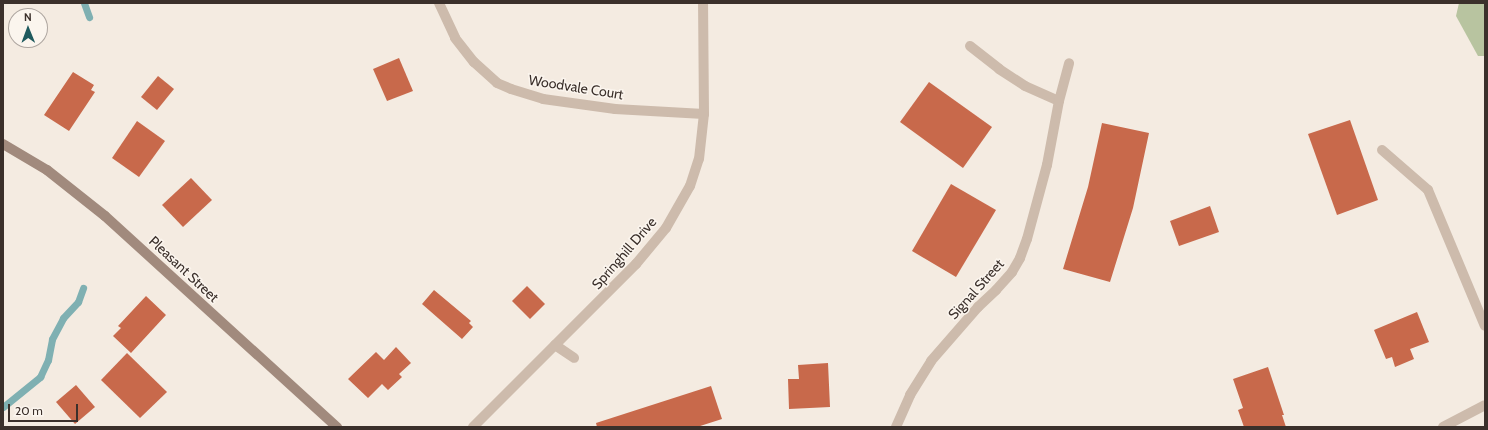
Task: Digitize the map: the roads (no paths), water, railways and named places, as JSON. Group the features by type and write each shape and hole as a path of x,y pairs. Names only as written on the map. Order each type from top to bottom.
{"main road":[{"name":"Pleasant Street","path":"3,144 46,170 105,216 337,427"}],"street":[{"name":"Woodvale Court","path":"439,3 455,38 474,62 497,83 511,89 543,99 615,109 704,114"},
{"name":"Springhill Drive","path":"473,427 636,264 666,228 690,186 699,159 704,114 703,3"},
{"path":"970,46 999,69 1025,86 1059,101"},
{"name":"Signal Street","path":"896,427 910,395 931,361 1012,272 1020,258 1027,239 1047,165 1059,101 1069,62"},
{"path":"1382,150 1428,190 1485,326"},
{"path":"555,345 574,358"},
{"path":"1443,427 1485,405"}],"waterway":[{"path":"84,3 89,17"},
{"path":"3,407 40,377 48,360 52,339 63,318 78,302 83,288"}]}
